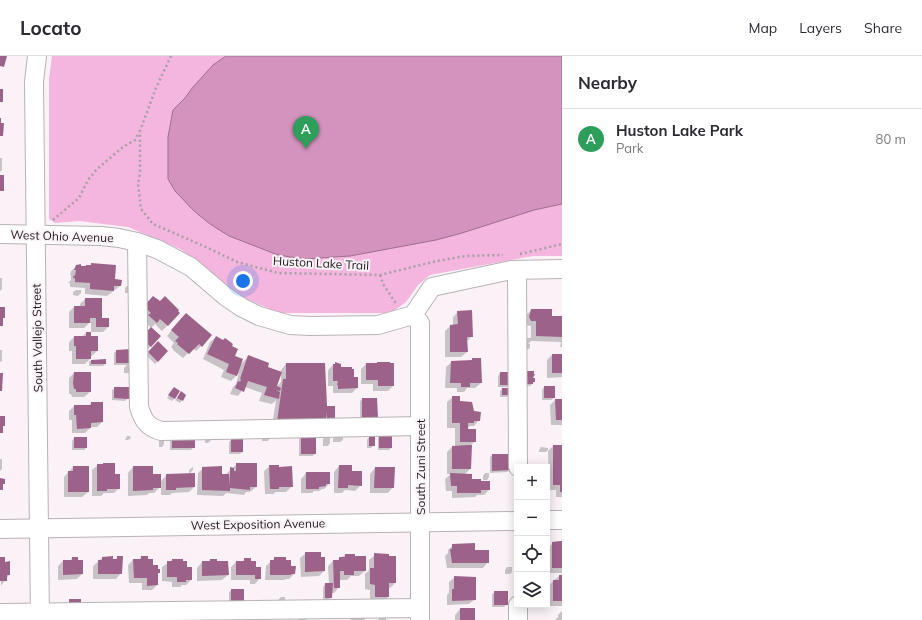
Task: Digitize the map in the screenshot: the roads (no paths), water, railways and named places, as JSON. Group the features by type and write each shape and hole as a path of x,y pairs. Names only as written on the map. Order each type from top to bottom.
{"street":[{"name":"South Vallejo Street","path":"37,56 34,82 40,616"},
{"name":"West Ohio Avenue","path":"0,234 101,236 137,242 157,249 191,267 225,296 259,316 275,322 290,325 378,325 413,316"},
{"path":"137,242 139,407 146,423 153,429 161,431 420,426"},
{"path":"413,316 432,287 511,270 513,260"},
{"path":"513,260 562,269"},
{"path":"513,260 518,464"},
{"name":"South Zuni Street","path":"413,316 420,323 420,614"},
{"path":"550,520 562,520"},
{"name":"West Exposition Avenue","path":"0,528 514,521"},
{"path":"518,608 518,620"},
{"path":"0,614 40,616 420,614"}],"place":[{"name":"Huston Lake Park","path":"306,149"}]}
